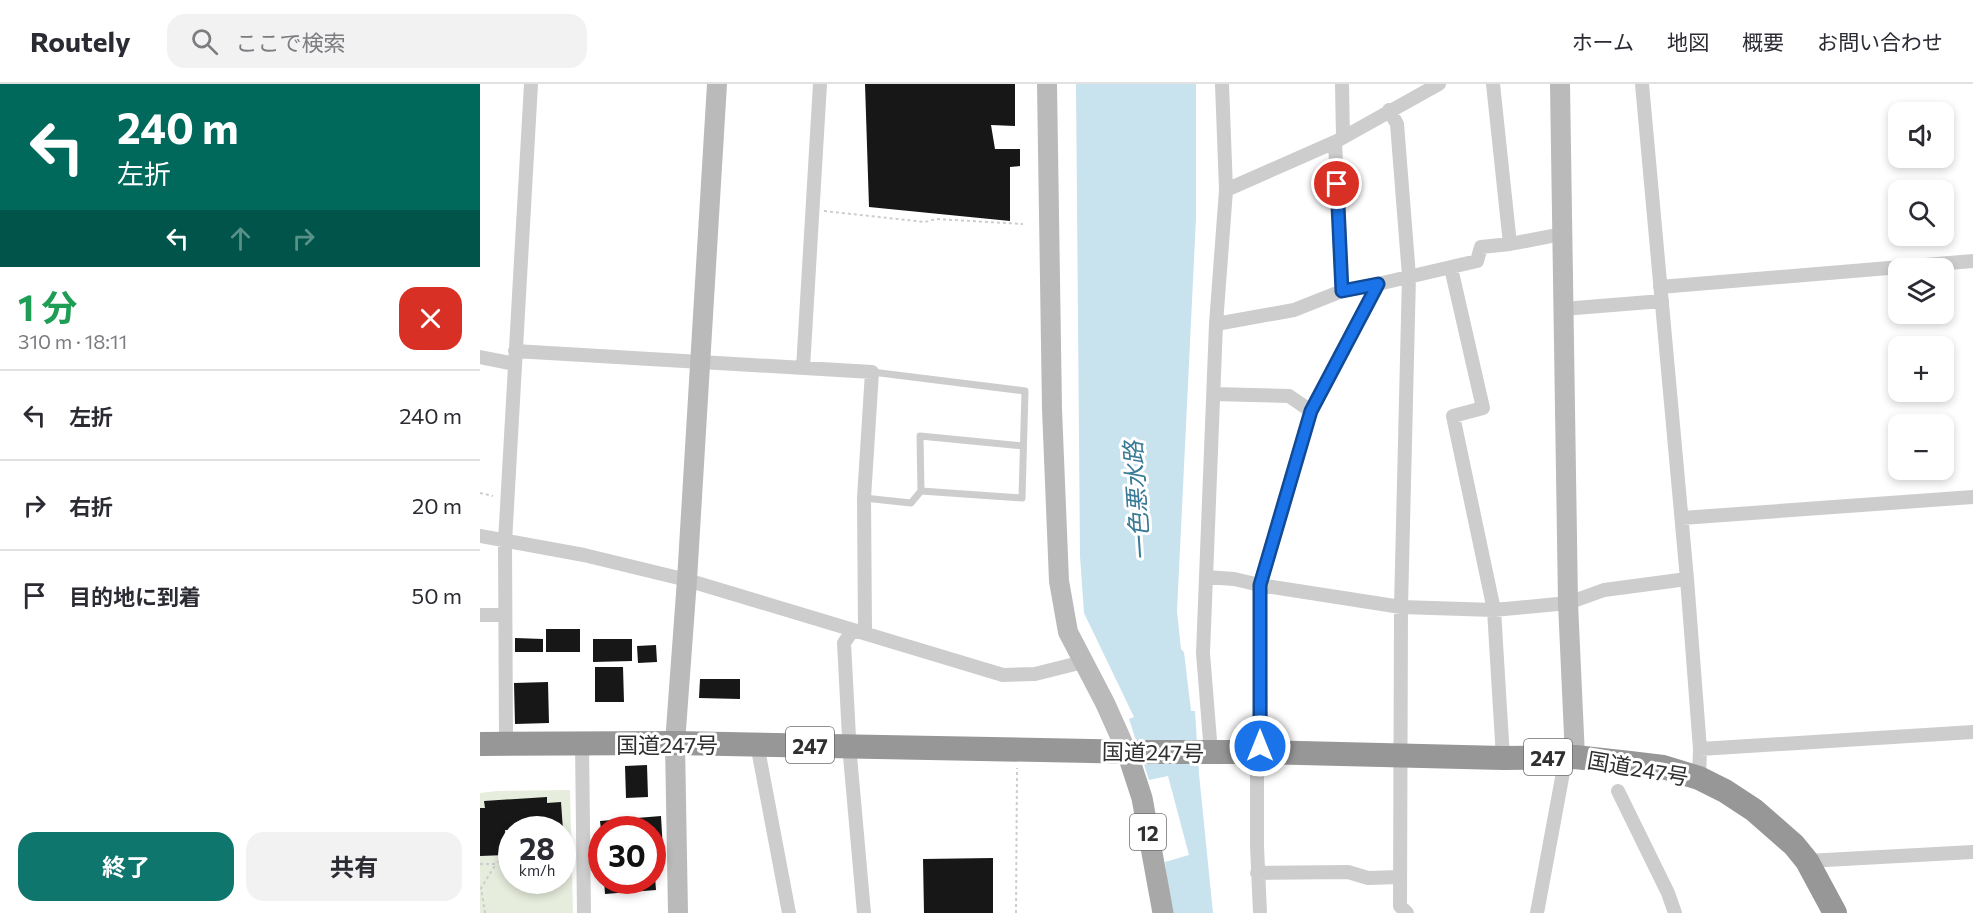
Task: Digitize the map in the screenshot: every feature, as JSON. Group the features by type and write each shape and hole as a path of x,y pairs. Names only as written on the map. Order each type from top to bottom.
{"highway":[{"name":"国道247号","path":"480,744 675,743 1503,758 1575,757 1663,767 1699,778 1725,791 1754,810 1794,845 1807,861 1835,913"}],"main road":[{"name":"12","path":"1134,752 1163,913"}],"street":[{"path":"506,744 505,542 531,84"},
{"path":"678,913 675,743 717,84"},
{"path":"803,368 820,84"},
{"path":"1047,84 1052,397 1059,581 1068,632 1134,752"},
{"path":"1205,753 1203,653 1216,324 1226,190 1222,84"},
{"path":"1342,84 1339,140 1342,291"},
{"path":"1226,190 1339,140 1423,88 1439,84"},
{"path":"1493,84 1510,244"},
{"path":"1537,913 1564,767 1575,757 1568,603 1560,84"},
{"path":"1642,84 1688,579 1700,749 1699,778"},
{"path":"1389,110 1397,124 1409,276 1399,756 1400,906 1407,913"},
{"path":"1216,324 1294,310 1342,291 1477,261 1481,247 1562,234"},
{"path":"1660,286 1973,261"},
{"path":"1451,268 1482,408 1453,416 1494,610 1503,758"},
{"path":"1260,913 1257,873 1257,752 1260,746 1260,585 1311,411 1378,284"},
{"path":"1563,309 1662,301"},
{"path":"480,357 700,363 872,372 859,632"},
{"path":"1213,394 1289,396 1311,411"},
{"path":"1682,518 1973,497"},
{"path":"480,536 584,555 687,580 1003,675 1035,674 1083,662"},
{"path":"1206,577 1234,579 1401,607 1494,610 1568,603 1604,590 1688,579"},
{"path":"480,615 506,615"},
{"path":"859,632 844,642 864,913"},
{"path":"1700,749 1973,732"},
{"path":"582,743 584,913"},
{"path":"757,744 789,913"},
{"path":"1618,791 1668,893 1675,913"},
{"path":"1807,861 1973,852"},
{"path":"1257,873 1348,872 1368,878 1400,877"}],"lane":[{"path":"872,372 1025,391 1022,498 921,491"},
{"path":"864,498 911,503 921,491 920,436 1023,446"}],"path":[{"path":"812,210 925,222 936,219 1023,224"},
{"path":"1016,913 1017,759"},
{"path":"480,864 496,864"},
{"path":"485,913 481,888 496,864"}],"green space":[{"path":"570,790 571,816 498,816 498,894 573,894 573,913 480,913 480,793"}],"water":[{"name":"一色悪水路","path":"1076,84 1196,84 1196,218 1177,611 1191,711 1195,711 1213,913 1171,913 1165,862 1189,855 1168,776 1149,780 1129,719 1134,717 1084,613 1080,556"}],"building":[{"path":"865,84 1015,84 1015,126 991,125 995,149 1020,149 1020,166 1010,167 1010,221 869,207"},
{"path":"546,629 580,629 580,652 546,652"},
{"path":"515,638 543,639 543,652 515,652"},
{"path":"593,639 632,639 632,661 593,662"},
{"path":"656,645 657,662 638,663 637,646"},
{"path":"595,667 623,667 624,702 595,702"},
{"path":"700,679 740,679 740,699 699,698"},
{"path":"548,682 549,723 515,724 514,683"},
{"path":"647,765 648,797 626,798 625,766"},
{"path":"547,797 547,803 561,802 562,816 498,816 498,855 480,856 480,808 485,808 484,801"},
{"path":"993,858 993,913 924,913 923,859"}],"route":[{"path":"1260,746 1260,585 1311,411 1378,284 1342,291 1337,184"}]}
